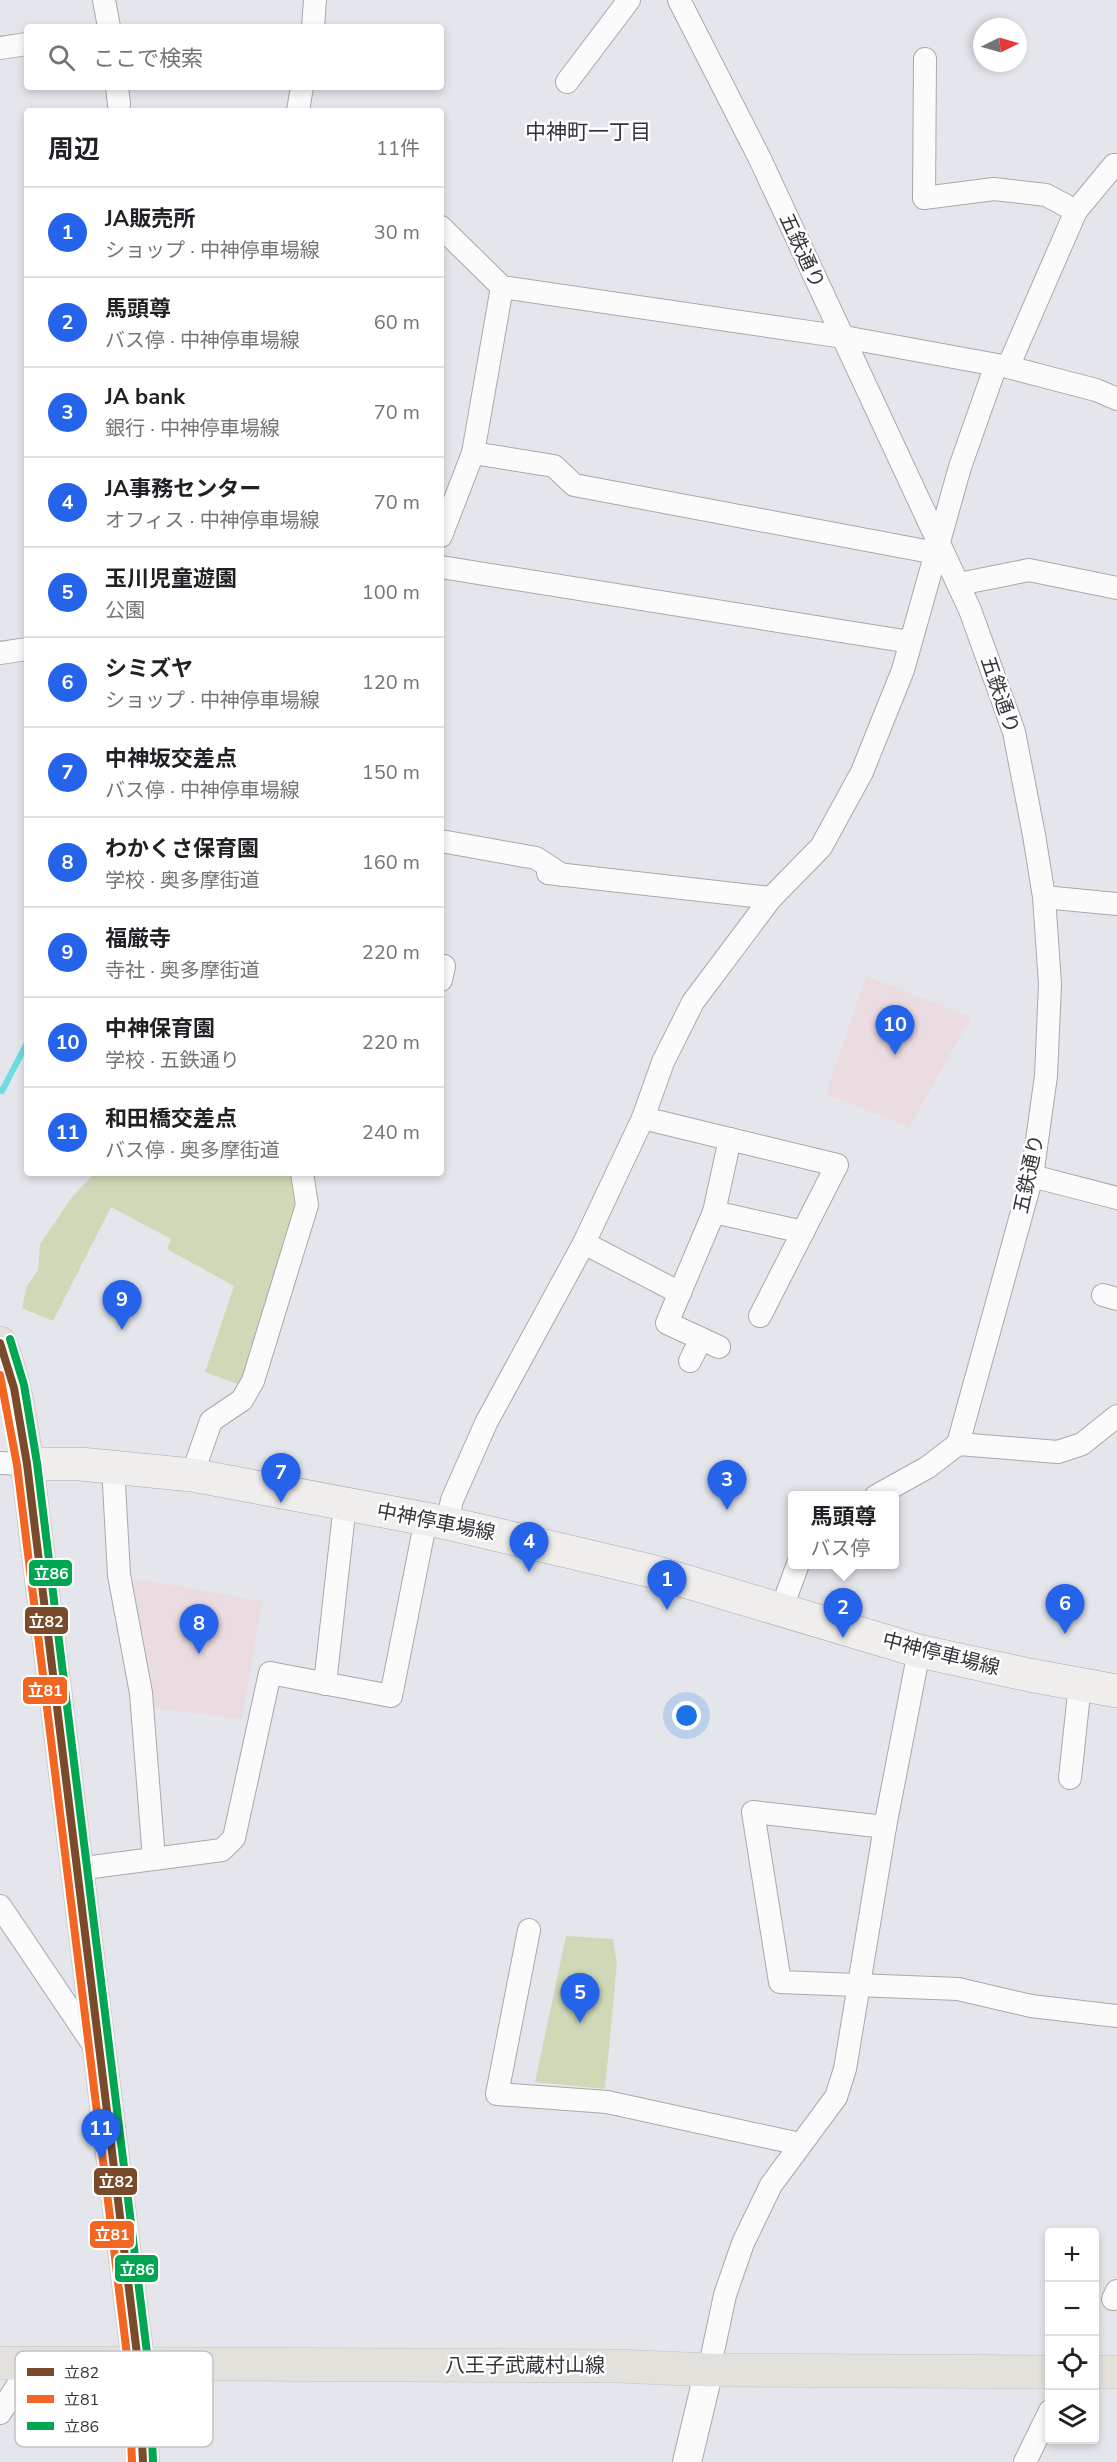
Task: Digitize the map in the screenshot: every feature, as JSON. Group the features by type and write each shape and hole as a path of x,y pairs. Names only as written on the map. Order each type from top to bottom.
{"main road":[{"path":"0,1343 11,1369 14,1464 77,1869 137,2351"},
{"name":"中神停車場線","path":"14,1464 80,1464 192,1475 436,1521 651,1571 919,1651 1117,1691"},
{"name":"八王子武蔵村山線","path":"213,2363 1045,2372"},
{"path":"1099,2372 1117,2372"},
{"path":"142,2447 143,2462"}],"street":[{"path":"104,0 108,24"},
{"path":"313,24 315,0"},
{"path":"567,82 629,0"},
{"name":"五鉄通り","path":"679,0 760,159 802,253 844,337 938,548 959,584 970,609 1014,732 1035,835 1044,897 1050,984 1046,1076 1032,1176 957,1444"},
{"path":"0,48 24,44"},
{"path":"925,59 924,198 994,189 1046,195 1076,211"},
{"path":"298,108 301,90"},
{"path":"77,1869 222,1850 234,1838 270,1673 391,1696 436,1521 452,1500 486,1423 584,1243 643,1118 663,1062 693,1002 771,898 822,847 861,772 903,670 960,467 1002,366 1076,211 1114,165 1117,165"},
{"path":"444,229 502,287 844,337 1002,366 1096,390 1117,399"},
{"path":"444,528 473,453 502,287"},
{"path":"473,453 554,466 574,485 938,548"},
{"path":"444,567 910,642"},
{"path":"959,584 1029,570 1117,588"},
{"path":"0,653 24,649"},
{"path":"444,842 536,858 555,874 771,898"},
{"path":"1044,897 1117,904"},
{"path":"643,1118 837,1165 760,1316"},
{"path":"690,1361 710,1343 667,1323 714,1212 730,1139"},
{"path":"192,1475 211,1421 242,1400 252,1382 307,1205 302,1176"},
{"path":"1032,1176 1117,1198"},
{"path":"714,1212 803,1232"},
{"path":"584,1243 680,1293"},
{"path":"885,1491 928,1467 957,1444 1058,1452 1082,1443 1117,1416"},
{"path":"113,1467 119,1575 141,1693 154,1859"},
{"path":"325,1684 345,1504"},
{"path":"781,1610 796,1569"},
{"path":"687,2462 710,2370 725,2295 743,2243 771,2185 836,2097 845,2069 885,1827 919,1651"},
{"path":"1070,1778 1080,1684"},
{"path":"885,1827 753,1812 780,1982 958,1989 1031,2006 1117,2016"},
{"path":"0,1906 101,2056"},
{"path":"529,1930 497,2094 607,2102 800,2145"},
{"path":"0,2413 15,2390"},
{"path":"1025,2462 1045,2421"}],"shaded area":[{"path":"866,976 971,1017 909,1127 826,1094"},
{"path":"133,1578 262,1601 242,1719 154,1708"}],"green space":[{"path":"92,1176 295,1176 300,1208 240,1385 205,1372 234,1286 167,1249 171,1239 111,1207 53,1321 22,1308 27,1286 38,1270 40,1244 72,1197"},
{"path":"566,1936 613,1939 617,1964 605,2089 535,2082"}],"waterway":[{"path":"0,1090 2,1091 24,1049"}],"transit line":[{"name":"立86","path":"10,1339 24,1385 37,1463 147,2351"},
{"name":"立82","path":"0,1343 14,1388 27,1464 137,2351"},
{"name":"立81","path":"0,1375 17,1465 127,2351"},
{"name":"立81","path":"131,2447 132,2462"},
{"name":"立82","path":"142,2447 143,2462"},
{"name":"立86","path":"152,2447 153,2461"}],"place":[{"name":"中神保育園","path":"895,1055"},
{"name":"福厳寺","path":"122,1330"},
{"name":"中神坂交差点","path":"281,1503"},
{"name":"JA bank","path":"727,1510"},
{"name":"JA事務センター","path":"529,1572"},
{"name":"JA販売所","path":"667,1610"},
{"name":"シミズヤ","path":"1065,1634"},
{"name":"馬頭尊","path":"843,1638"},
{"name":"わかくさ保育園","path":"199,1654"},
{"name":"玉川児童遊園","path":"580,2023"},
{"name":"和田橋交差点","path":"101,2159"}],"district":[{"name":"中神町一丁目","path":"588,132"}]}
